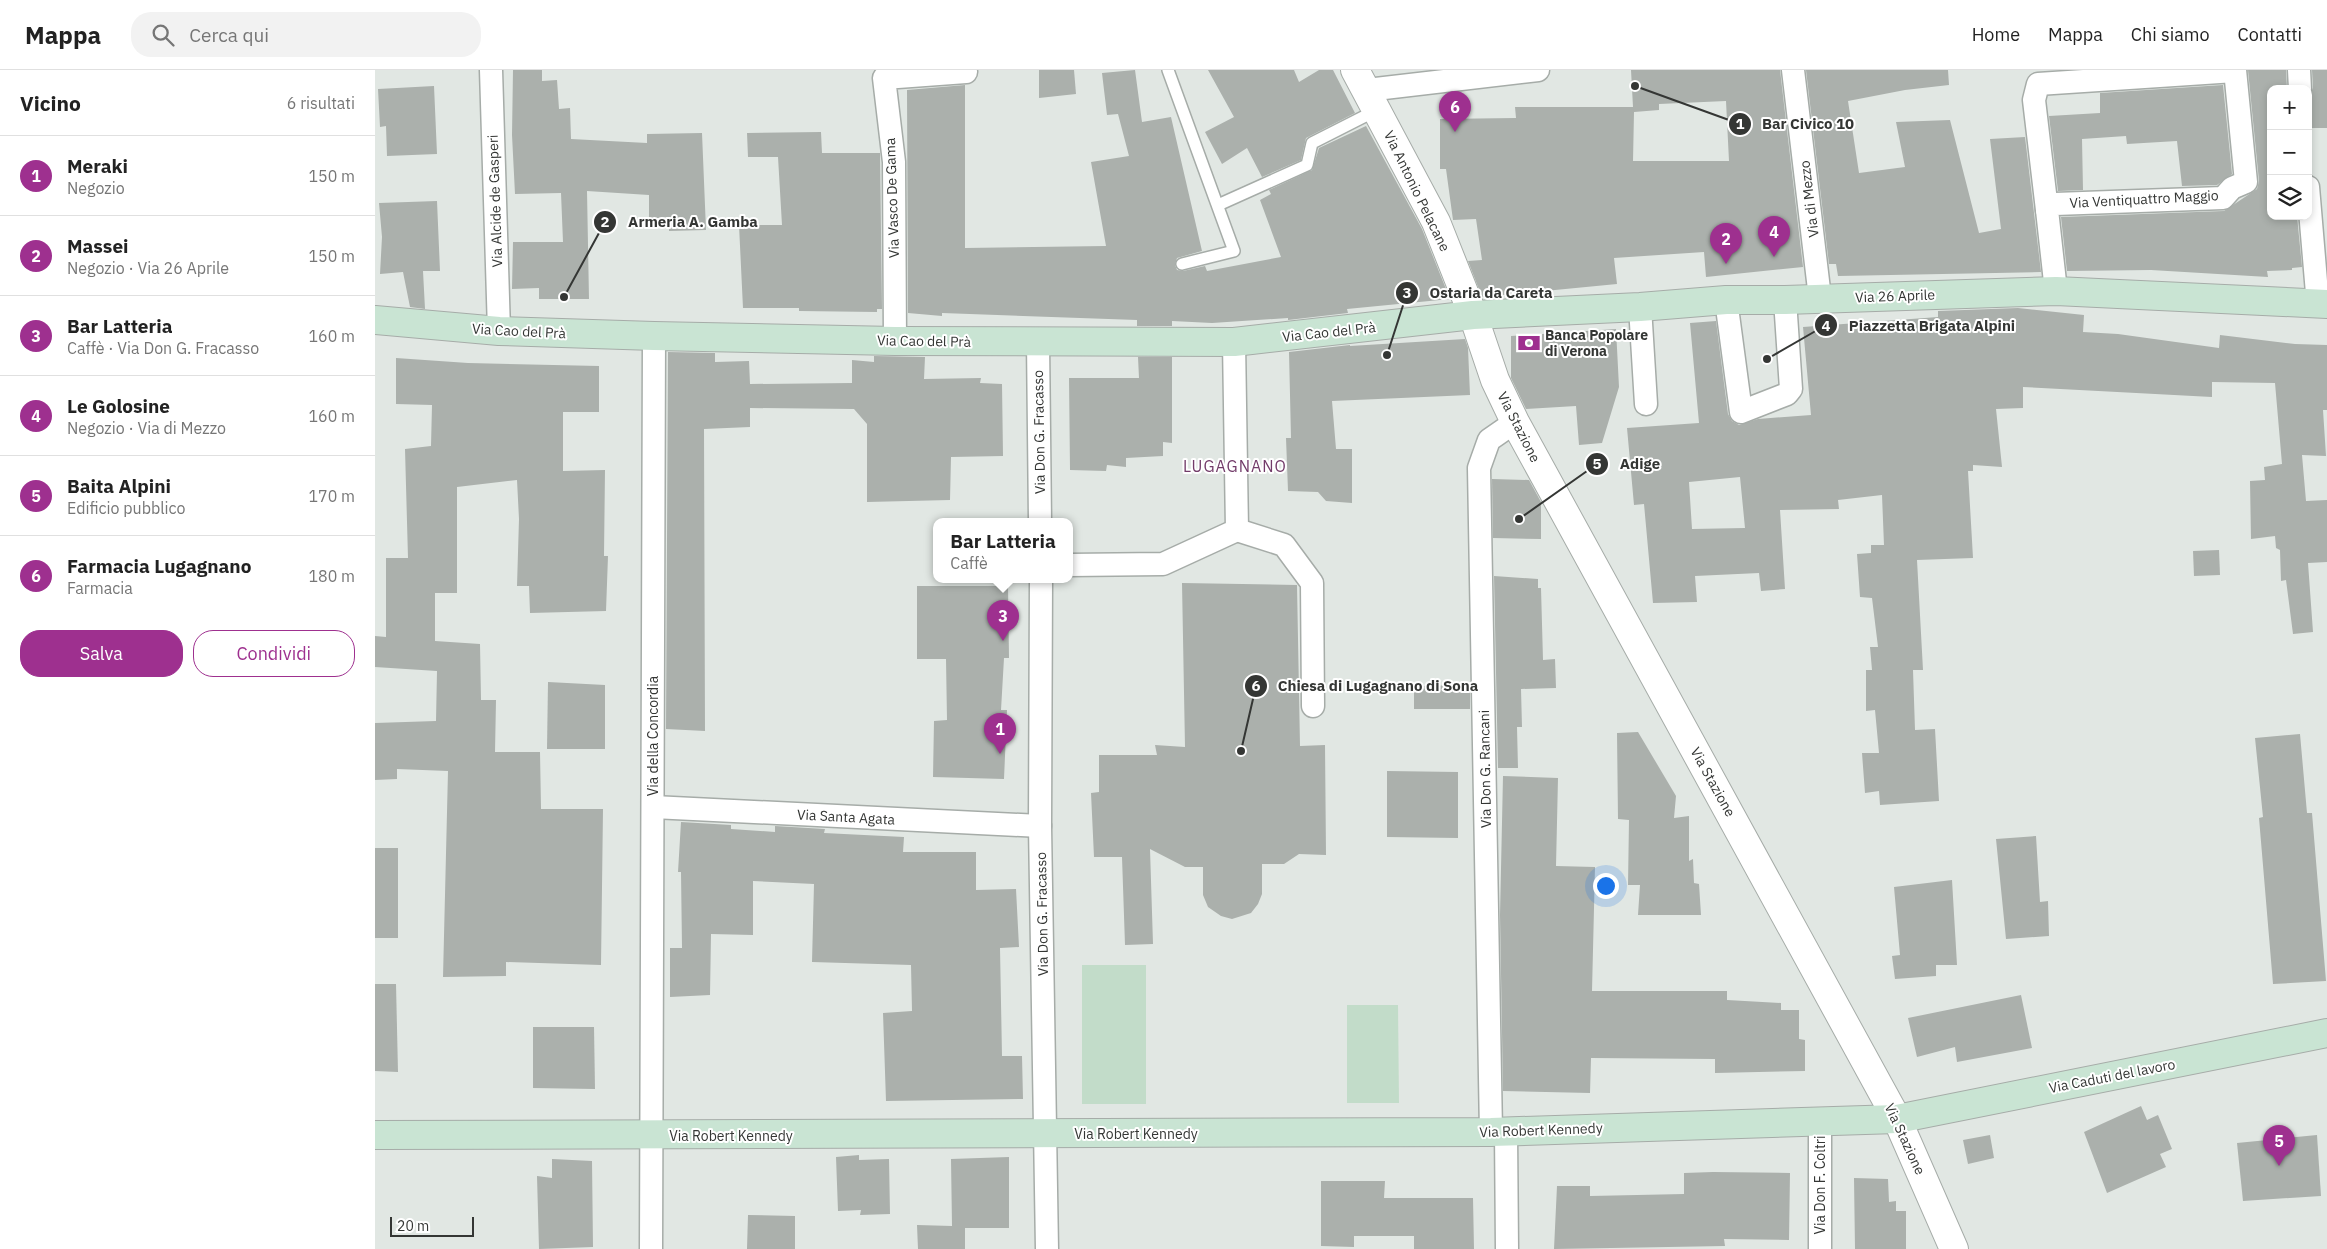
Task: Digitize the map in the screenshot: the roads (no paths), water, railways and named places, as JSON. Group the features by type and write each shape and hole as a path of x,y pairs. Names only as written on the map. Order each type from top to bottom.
{"main road":[{"name":"Via 26 Aprile","path":"1473,315 1640,307 1726,300 1785,300 2056,291 2323,305"},
{"name":"Via Cao del Prà","path":"375,320 499,331 654,336 895,341 1234,342 1473,315"},
{"name":"Via Caduti del lavoro","path":"1897,1119 2327,1033"},
{"name":"Via Robert Kennedy","path":"375,1136 1499,1132 1897,1119"}],"street":[{"name":"Via Alcide de Gasperi","path":"491,70 499,331"},
{"path":"1366,90 1538,70"},
{"name":"Via di Mezzo","path":"1793,70 1821,298"},
{"path":"2299,70 2300,85"},
{"name":"Via Ventiquattro Maggio","path":"2047,210 2055,204 2223,198 2232,188 2246,182 2235,71 2038,84 2034,100 2056,291"},
{"name":"Via Vasco De Gama","path":"895,341 894,162 884,78 966,72"},
{"name":"Via Antonio Pelacane","path":"1366,90 1436,222 1473,315"},
{"path":"2312,218 2323,305"},
{"path":"1726,300 1741,412 1787,394 1791,389 1785,300"},
{"path":"1640,307 1645,404"},
{"name":"Via Stazione","path":"1473,315 1495,380 1515,422 1897,1119 1955,1249"},
{"name":"Via della Concordia","path":"651,1249 653,1136 654,336"},
{"name":"Via Don G. Fracasso","path":"1038,342 1040,518"},
{"path":"1234,342 1237,530"},
{"name":"Via Don G. Rancani","path":"1507,1249 1499,1132 1479,468 1489,440 1515,422"},
{"path":"1073,565 1163,564 1237,530 1284,545 1312,583 1313,706"},
{"name":"Via Don G. Fracasso","path":"1041,583 1040,826 1047,1249"},
{"name":"Via Santa Agata","path":"653,807 1040,826"},
{"name":"Via Don F. Coltri","path":"1820,1121 1820,1249"}],"lane":[{"path":"1168,70 1234,251 1182,264"},
{"path":"1218,205 1307,165 1312,143 1366,90"}],"place":[{"name":"Bar Civico 10","path":"1635,86"},
{"name":"Farmacia Lugagnano","path":"1455,132"},
{"name":"Le Golosine","path":"1774,257"},
{"name":"Massei","path":"1726,264"},
{"name":"Armeria A. Gamba","path":"564,297"},
{"name":"Banca Popolare di Verona","path":"1529,343"},
{"name":"Ostaria da Careta","path":"1387,355"},
{"name":"Piazzetta Brigata Alpini","path":"1767,359"},
{"name":"Adige","path":"1519,519"},
{"name":"Bar Latteria","path":"1003,641"},
{"name":"Chiesa di Lugagnano di Sona","path":"1241,751"},
{"name":"Meraki","path":"1000,754"},
{"name":"Baita Alpini","path":"2279,1166"}],"district":[{"name":"LUGAGNANO","path":"1235,466"}]}
